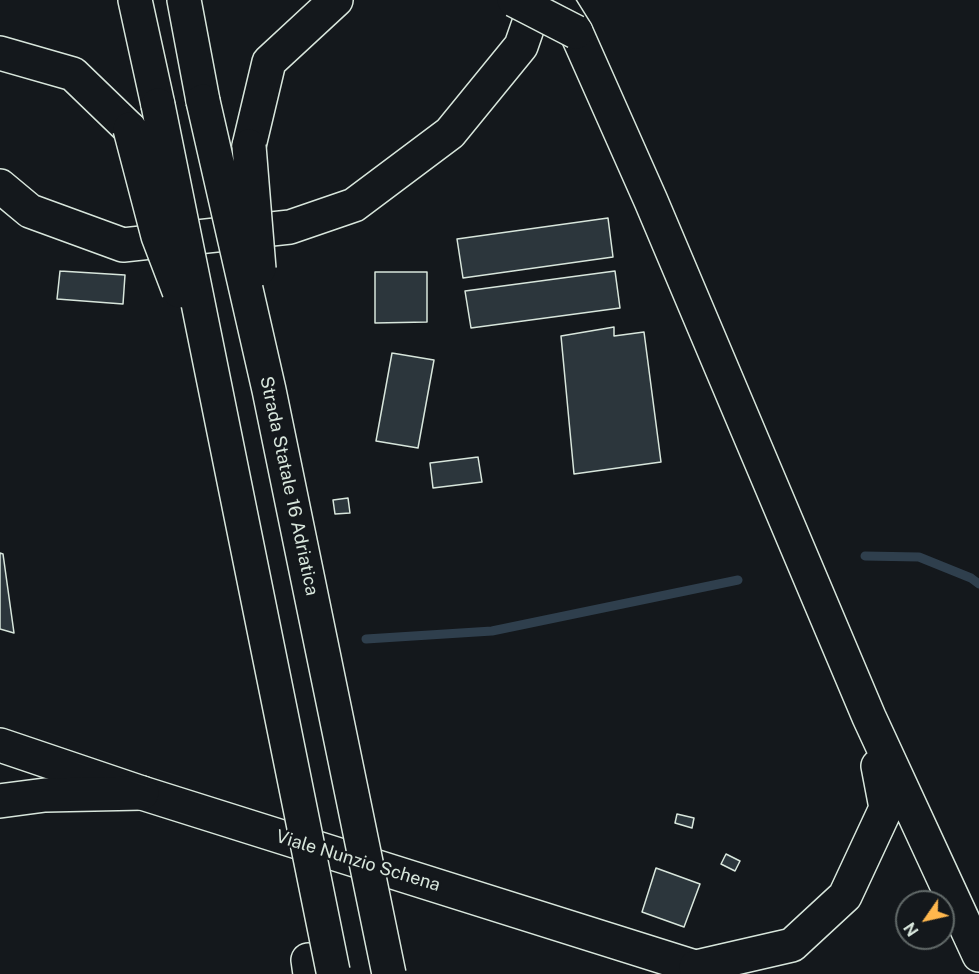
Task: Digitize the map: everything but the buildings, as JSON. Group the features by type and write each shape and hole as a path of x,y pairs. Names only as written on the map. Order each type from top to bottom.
{"main road":[{"path":"135,0 289,755 321,970"},
{"name":"Strada Statale 16 Adriatica","path":"184,0 203,101 269,390 389,974"},
{"path":"269,390 249,146 269,62 336,0"},
{"path":"514,0 576,32"},
{"path":"0,186 30,211 123,245 290,227 354,205 450,133 521,46 537,0"},
{"path":"556,0 576,32 651,201 869,717 979,955"},
{"path":"1,52 73,74 130,129 158,236 214,383"},
{"path":"706,972 792,945 845,896 886,808 869,717"},
{"name":"Viale Nunzio Schena","path":"0,745 142,793 706,972"},
{"path":"0,801 45,795 142,793"}],"waterway":[{"path":"865,556 919,557 971,578 979,584"},
{"path":"366,639 492,631 738,580"}]}
